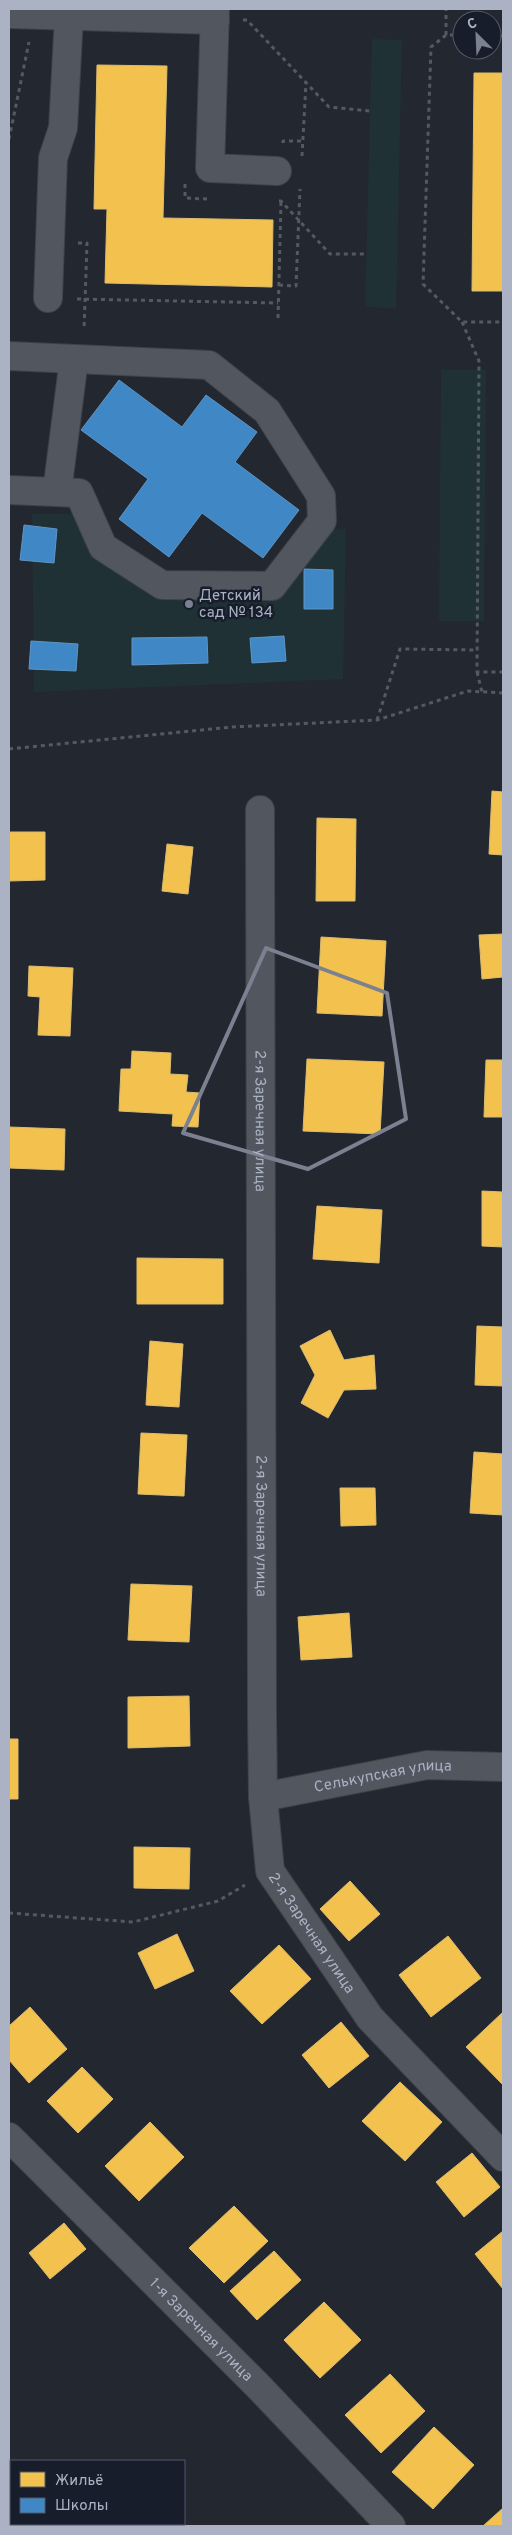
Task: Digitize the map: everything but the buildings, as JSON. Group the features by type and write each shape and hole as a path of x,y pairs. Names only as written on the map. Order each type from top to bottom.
{"street":[{"path":"16,15 215,14 210,168 280,171"},
{"path":"48,298 53,158 63,128 69,16"},
{"path":"9,356 209,365 267,412 322,496 322,521 272,586 162,585 103,547 79,493 9,490"},
{"path":"57,492 74,359"},
{"name":"2-я Заречная улица","path":"260,810 264,1796 270,1871 370,2018 503,2157"},
{"name":"Селькупская улица","path":"264,1796 427,1765 503,1767"},
{"name":"1-я Заречная улица","path":"9,2137 258,2386 391,2526"}],"path":[{"path":"446,9 446,34"},
{"path":"215,14 247,20 329,107 370,111"},
{"path":"9,139 16,15"},
{"path":"452,34 446,34 430,47 423,284 462,322 478,361 477,672 482,692"},
{"path":"278,318 280,171 283,140 303,141"},
{"path":"281,201 330,254 366,254"},
{"path":"279,285 296,286"},
{"path":"48,298 278,303"},
{"path":"462,322 503,322"},
{"path":"377,720 400,649 477,650"},
{"path":"477,672 503,672"},
{"path":"9,749 232,727 377,720 468,691 503,693"},
{"path":"9,1913 133,1922 218,1900 270,1871"}],"highlighted area":[{"path":"266,948 387,993 406,1119 308,1169 183,1133"}],"shaded area":[{"path":"372,39 402,40 396,308 365,307"},
{"path":"441,370 486,370 484,621 439,621"},
{"path":"32,514 79,514 97,554 271,597 327,530 346,529 343,679 34,692"}],"place":[{"name":"Детский сад № 134","path":"189,604"}]}
